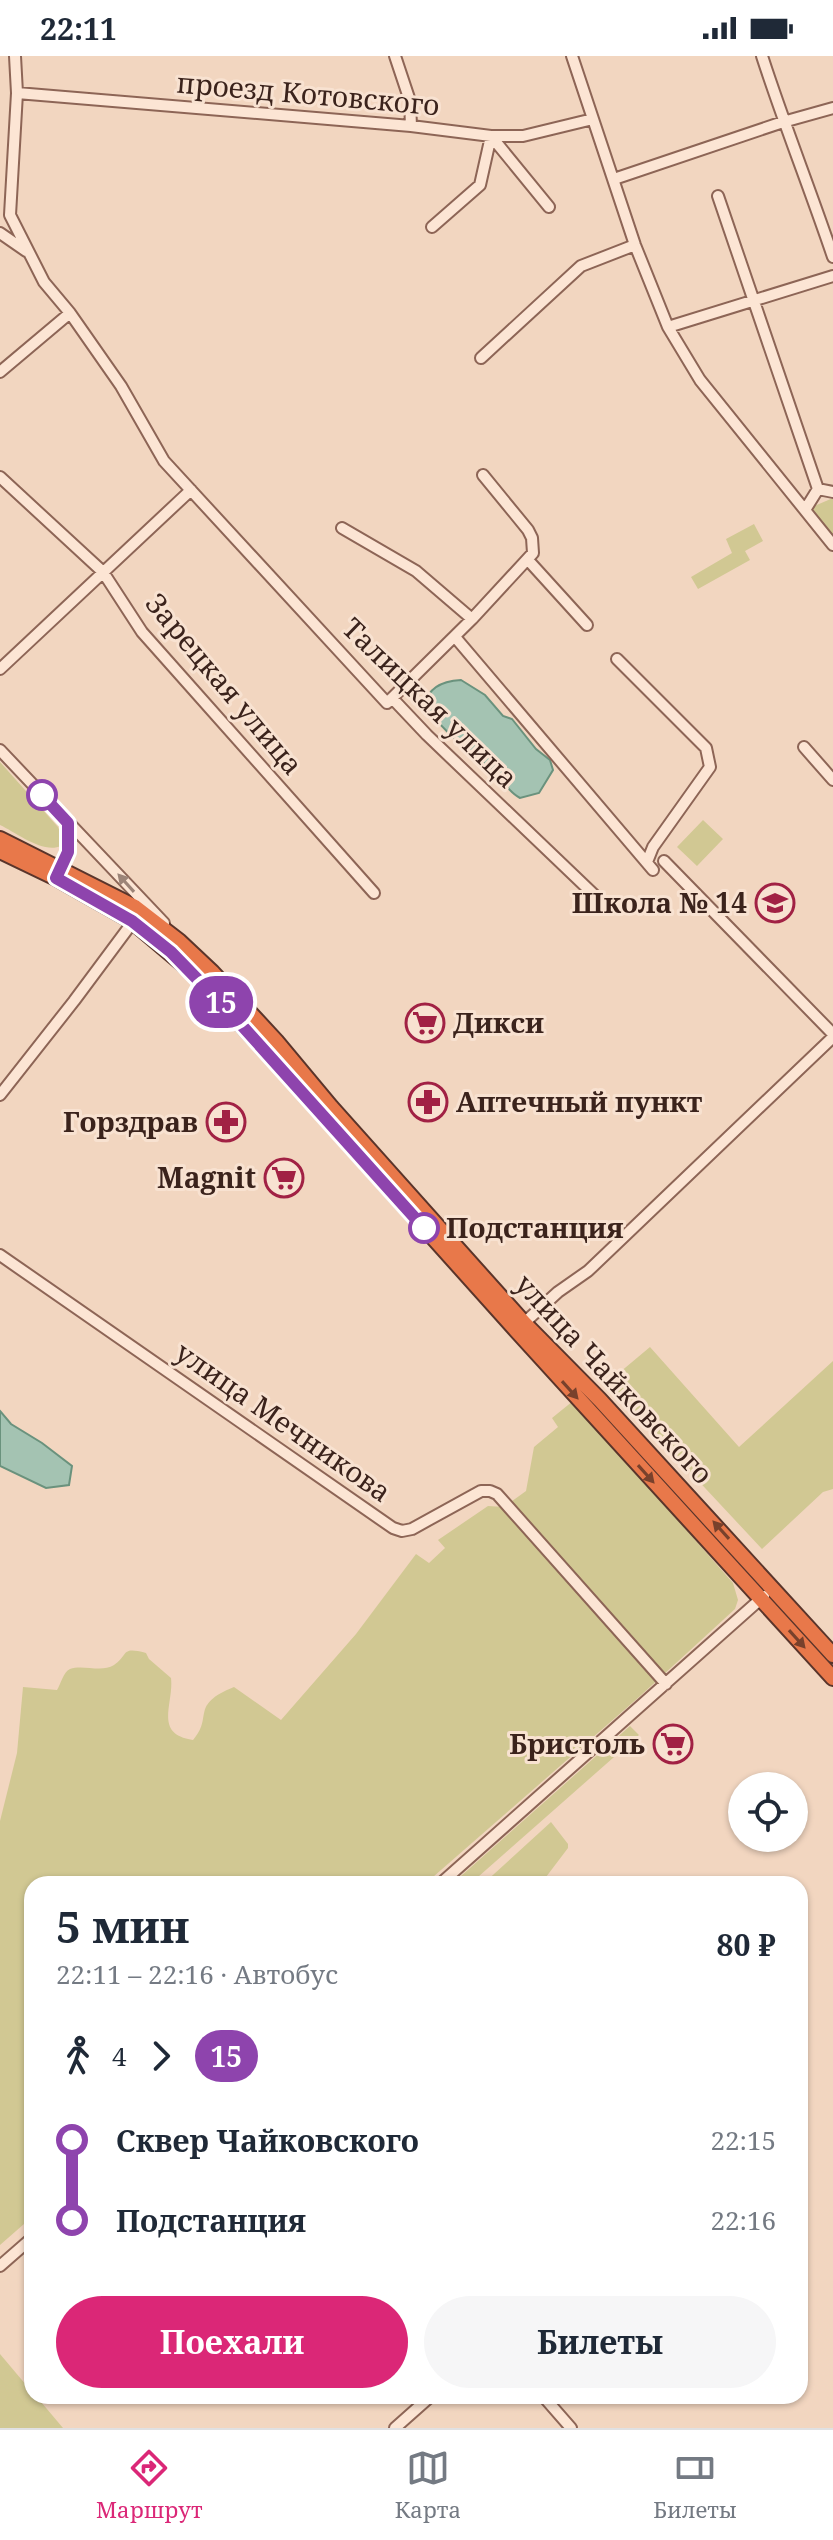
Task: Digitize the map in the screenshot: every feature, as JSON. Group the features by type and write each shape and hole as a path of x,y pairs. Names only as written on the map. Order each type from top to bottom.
{"highway":[{"path":"0,839 179,941"},
{"path":"0,851 59,873"},
{"name":"улица Чайковского","path":"137,917 246,1030 833,1678"},
{"name":"улица Чайковского","path":"179,941 276,1041 524,1323 600,1400 833,1655"}],"street":[{"path":"0,669 191,490 164,461 121,386 70,313 44,282 10,215 17,93 15,56"},
{"path":"395,56 410,101 411,126"},
{"path":"572,56 635,245 668,327 700,380 833,545"},
{"path":"762,56 833,257"},
{"name":"проезд Котовского","path":"17,93 411,126 491,136 523,136 593,119"},
{"path":"614,179 833,108"},
{"path":"491,136 549,207"},
{"path":"432,227 480,185 491,136"},
{"path":"718,196 818,489"},
{"path":"0,233 28,253"},
{"path":"481,358 581,266 635,245"},
{"path":"668,327 833,276"},
{"path":"0,372 70,313"},
{"path":"392,698 528,560 534,547 532,538 483,475"},
{"name":"Зарецкая улица","path":"0,477 103,572 142,632 374,893"},
{"path":"818,489 833,492"},
{"path":"805,510 818,489"},
{"name":"Талицкая улица","path":"191,490 387,703 392,698 609,909"},
{"path":"342,528 416,571 472,619"},
{"path":"528,560 587,625"},
{"path":"455,637 650,866 653,847 710,767 706,748 617,659"},
{"path":"804,747 833,780"},
{"name":"улица Чайковского","path":"0,750 179,941"},
{"path":"59,873 68,852 68,823"},
{"path":"524,1323 558,1292 588,1271 833,1035 664,861"},
{"path":"0,1095 137,917"},
{"name":"улица Мечникова","path":"0,1255 393,1528 402,1531 412,1529 481,1491 497,1494 666,1684"},
{"path":"449,1876 773,1588"},
{"path":"0,2266 24,2245"},
{"path":"395,2428 422,2404"},
{"path":"550,2404 571,2428"}],"shaded area":[{"path":"833,498 833,545 805,510"},
{"path":"754,524 763,541 745,551 750,560 698,589 691,577 732,553 726,539"},
{"path":"461,680 485,695 503,716 512,719 536,749 550,760 553,770 539,793 520,798 516,795 448,733 425,705 433,689"},
{"path":"0,762 58,827 61,846 38,845 0,825"},
{"path":"703,820 723,839 697,866 677,847"},
{"path":"650,1347 739,1447 833,1361 833,1489 823,1492 762,1549 607,1383"},
{"path":"573,1401 733,1583 738,1600 735,1609 434,1876 24,1876 24,2224 0,2245 0,1821 17,1753 23,1687 57,1690 70,1669 109,1667 128,1651 138,1651 146,1653 171,1678 169,1725 181,1737 193,1740 202,1725 207,1706 234,1687 281,1720 356,1634 416,1554 429,1563 445,1548 438,1540 488,1506 504,1507 526,1491 534,1447 558,1427 552,1418"},
{"path":"0,1411 11,1424 72,1466 69,1485 46,1488 0,1466"},
{"path":"630,1726 639,1735 479,1876 461,1876"},
{"path":"551,1822 568,1844 546,1876 492,1876"},
{"path":"0,2354 24,2382 24,2404 43,2404 63,2428 0,2428"}],"bus line":[{"name":"15","path":"42,795 68,823 68,852 56,878 132,921 171,952 219,999 424,1228"}],"place":[{"name":"Школа № 14","path":"775,903"},
{"name":"Дикси","path":"425,1023"},
{"name":"Аптечный пункт","path":"428,1102"},
{"name":"Горздрав","path":"226,1122"},
{"name":"Magnit","path":"284,1178"},
{"name":"Подстанция","path":"424,1228"},
{"name":"Бристоль","path":"673,1744"}]}
